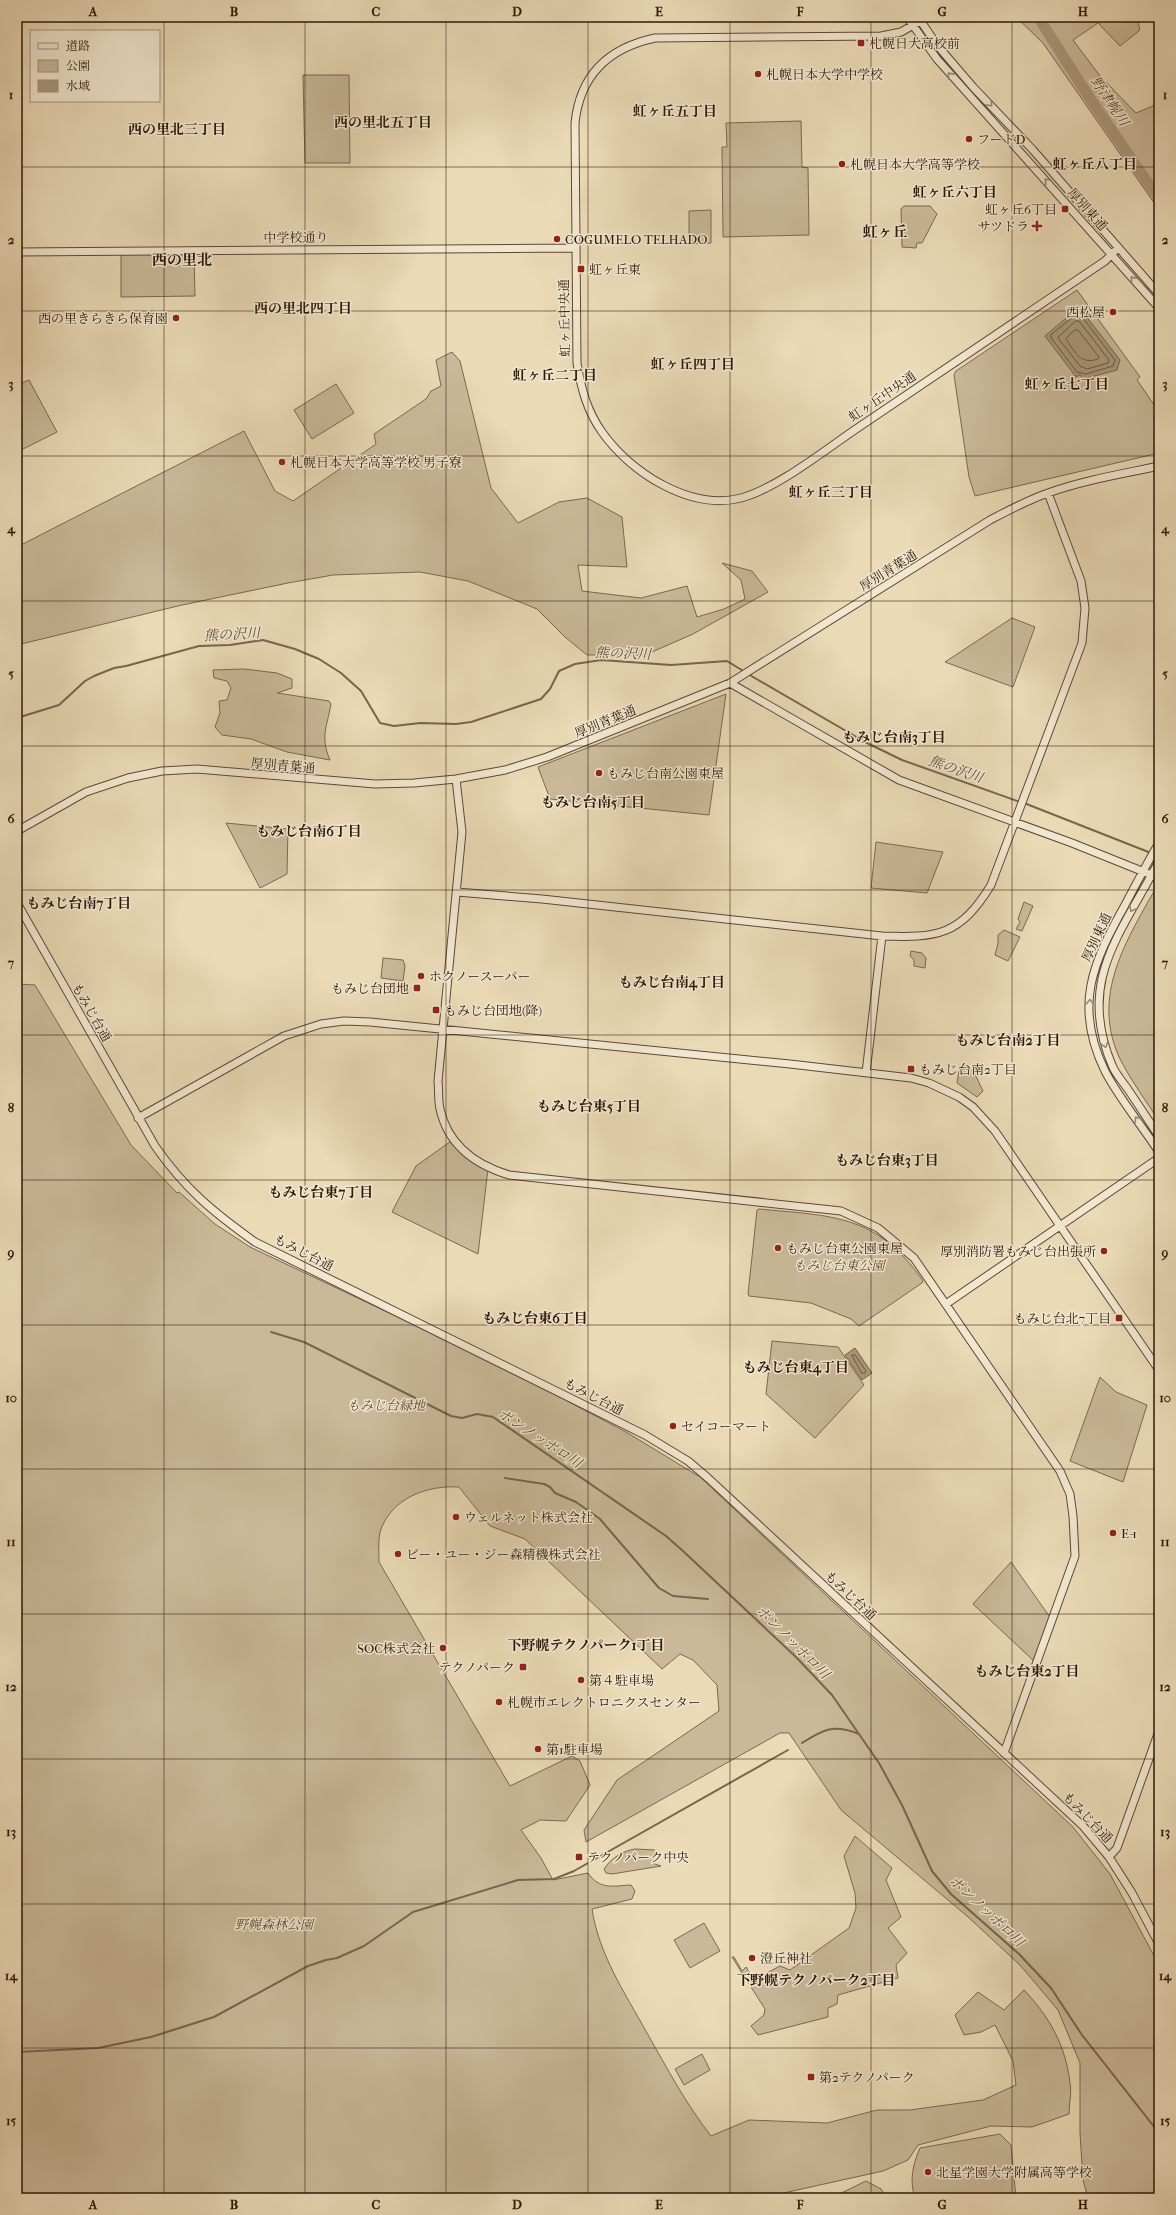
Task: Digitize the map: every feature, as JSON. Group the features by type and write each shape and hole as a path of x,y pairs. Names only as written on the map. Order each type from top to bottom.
{"street":[{"name":"厚別東通","path":"907,17 933,55 1159,308"},
{"name":"厚別東通","path":"919,19 937,44 974,87 1033,150 1159,294"},
{"name":"虹ヶ丘中央通","path":"919,19 912,26 901,32 881,36 655,38 638,42 609,57 588,80 581,94 576,113 575,248 577,363 584,397 592,416 602,432 618,452 643,473 688,494 716,500 739,498 769,487 1112,254 1118,248"},
{"path":"966,93 974,87"},
{"name":"中学校通り","path":"17,252 575,248"},
{"name":"厚別青葉通","path":"17,831 86,792 128,778 162,771 197,769 382,784 456,779 505,770 546,757 733,681 990,520 1048,493 1097,478 1159,466"},
{"path":"458,892 542,899 882,936 920,937 939,934 951,928 970,914 991,885 1082,643 1085,608 1081,581 1048,493"},
{"path":"733,681 899,780 1072,843 1159,878"},
{"path":"456,779 462,832 458,892 442,1030 438,1081 440,1109 454,1139 467,1155 488,1169 530,1178 841,1211 878,1228 896,1241 914,1258 1060,1471 1070,1494 1076,1531 1075,1556 1004,1753"},
{"name":"厚別東通","path":"1158,846 1104,943 1092,976 1089,1008 1093,1040 1106,1071 1159,1152"},
{"name":"厚別東通","path":"1158,863 1111,948 1102,971 1098,1006 1102,1037 1112,1066 1159,1136"},
{"name":"もみじ台通","path":"17,903 138,1118 155,1146 188,1188 224,1220 256,1242 639,1432 688,1461 1083,1826 1109,1857 1132,1893 1159,1944"},
{"path":"866,1073 882,936"},
{"path":"138,1118 268,1044 309,1028 329,1023 357,1022 442,1030 911,1078 930,1083 959,1097 973,1107 995,1131 1159,1370"},
{"path":"946,1304 1159,1158"},
{"path":"1109,1857 1117,1848 1159,1730"}],"green space":[{"path":"1016,17 1128,17 1138,22 1140,30 1120,46 1098,23 1073,40 1100,76 1136,113 1153,106 1159,99 1159,210 1043,43"},
{"path":"303,75 349,75 350,163 305,163"},
{"path":"801,121 802,167 808,168 809,235 723,237 722,147 727,147 726,123"},
{"path":"904,206 930,206 937,214 922,243 917,243 916,248 902,247 901,209"},
{"path":"711,210 711,243 689,244 689,211"},
{"path":"121,251 194,251 195,296 121,297"},
{"path":"1077,290 1140,377 1137,380 1159,412 1159,453 975,496 969,477 954,375 956,371"},
{"path":"452,352 460,361 491,488 518,523 559,502 587,498 622,517 627,567 578,565 582,591 641,598 687,586 697,617 724,609 745,599 741,580 722,563 752,571 768,592 693,634 645,655 587,655 565,637 537,609 468,581 420,572 333,575 288,583 182,605 17,645 17,547 244,431 275,491 293,501 376,444 374,434 426,399 431,391 441,386 436,360"},
{"path":"29,380 57,432 17,452 17,385"},
{"path":"336,384 354,413 312,439 294,410"},
{"path":"1012,618 1035,627 1013,687 945,662"},
{"path":"244,669 277,673 292,679 292,688 277,693 329,701 331,704 325,732 325,745 330,760 287,752 251,739 222,735 215,727 220,713 219,701 227,700 231,688 227,681 214,678 213,670"},
{"path":"726,694 709,815 550,799 538,767"},
{"path":"226,823 288,829 287,874 260,888"},
{"path":"876,842 943,852 927,893 871,888"},
{"path":"1158,884 1159,1121 1134,1084 1121,1061 1112,1037 1109,1014 1110,991 1124,947"},
{"path":"1024,902 1033,906 1022,931 1016,929 1020,922 1018,919"},
{"path":"1004,930 1020,937 1008,961 995,955 998,935"},
{"path":"911,951 922,953 926,958 925,968 914,966 914,960 910,956"},
{"path":"383,958 403,960 405,966 403,981 381,978"},
{"name":"野幌森林公園","path":"17,984 35,985 131,1145 177,1193 179,1192 215,1224 250,1247 497,1364 626,1432 700,1477 1073,1827 1110,1874 1159,1965 1159,2198 1088,2198 1083,2180 1080,2133 1080,2063 1058,2010 1020,1965 967,1916 841,1810 789,1733 780,1733 586,1842 584,1830 617,1780 719,1711 717,1685 693,1660 680,1654 662,1669 525,1539 490,1526 459,1487 447,1487 423,1491 401,1502 392,1510 385,1520 380,1532 379,1562 510,1786 572,1756 580,1761 590,1785 566,1821 540,1820 521,1830 541,1858 553,1880 588,1873 602,1885 631,1885 635,1891 632,1899 592,1909 595,1926 600,1942 622,1988 685,2099 711,2136 749,2120 827,2123 877,2110 910,2110 983,2100 1016,2085 1013,2061 995,2025 981,2032 964,2035 955,2015 978,1992 1004,2010 1024,1990 1041,2010 1055,2032 1065,2057 1071,2087 1069,2114 1032,2127 991,2126 918,2145 908,2160 883,2171 770,2196 768,2198 17,2198"},
{"path":"973,1070 983,1091 977,1097 957,1083 959,1071 967,1072"},
{"path":"454,1139 488,1169 478,1254 392,1212 416,1166"},
{"name":"もみじ台東公園","path":"757,1210 831,1217 851,1222 888,1242 906,1259 923,1281 859,1326 851,1319 811,1303 749,1296"},
{"path":"772,1341 838,1347 864,1385 815,1438 766,1394"},
{"path":"1100,1377 1116,1392 1147,1405 1123,1482 1070,1461"},
{"path":"1011,1562 1052,1620 1036,1663 973,1604"},
{"path":"855,1836 892,1868 886,1880 901,1917 888,1928 907,1953 896,1965 898,1978 838,1995 837,2004 828,2008 828,2017 758,2035 751,2026 764,2015 765,2009 732,1957 734,1957 742,1971 746,1967 754,1980 780,1966 790,1970 849,1928 856,1908 855,1893 844,1856"},
{"path":"635,1849 655,1850 652,1863 661,1866 612,1874 606,1873 604,1869 614,1858 626,1851"},
{"path":"704,1923 720,1951 690,1968 674,1940"},
{"path":"702,2054 710,2070 684,2085 675,2069"},
{"path":"1000,2134 1011,2145 1016,2198 915,2198 912,2178 915,2160 920,2148"},
{"path":"866,2181 881,2189 887,2198 831,2198"}],"water":[{"path":"1079,307 1120,360 1117,370 1083,379 1080,375 1076,377 1045,336"},
{"path":"855,1348 872,1373 862,1380 845,1355"}],"waterway":[{"name":"野津幌川","path":"1038,17 1091,100 1159,199"},
{"name":"熊の沢川","path":"17,718 59,705 85,681 114,668 199,646 230,645 263,640 295,649 319,659 341,673 361,691 380,723 394,726 420,723 456,724 471,722 541,699 550,689 559,671 575,664 601,660 671,665 727,661 745,672"},
{"name":"熊の沢川","path":"748,674 865,742 902,760 1020,802"},
{"name":"熊の沢川","path":"1024,803 1151,853"},
{"name":"ポンノッポロ川","path":"271,1332 304,1342 451,1416 462,1418 477,1414 493,1417 666,1536 683,1551 796,1657 832,1695 879,1763 902,1805 932,1871 951,1894 1019,1954 1051,1988 1082,2035 1159,2133"},
{"path":"505,1478 544,1484 550,1487 555,1493 576,1502 600,1519 659,1588 673,1596 708,1599"},
{"path":"802,1743 823,1731 835,1729 842,1729 859,1734"},
{"path":"17,2052 98,2048 151,2037 214,2017 308,1966 337,1958 364,1946 413,1912 518,1880 554,1879 574,1871 788,1750"}],"place":[{"name":"札幌日大高校前","path":"861,43"},
{"name":"札幌日本大学中学校","path":"758,74"},
{"name":"フードD","path":"969,139"},
{"name":"札幌日本大学高等学校","path":"842,164"},
{"name":"虹ヶ丘6丁目","path":"1065,209"},
{"name":"サツドラ","path":"1037,226"},
{"name":"COGUMELO TELHADO","path":"557,239"},
{"name":"虹ヶ丘東","path":"581,269"},
{"name":"西松屋","path":"1113,312"},
{"name":"西の里きらきら保育園","path":"176,318"},
{"name":"札幌日本大学高等学校 男子寮","path":"282,462"},
{"name":"もみじ台南公園東屋","path":"599,773"},
{"name":"ホクノースーパー","path":"421,976"},
{"name":"もみじ台団地","path":"417,988"},
{"name":"もみじ台団地(降)","path":"436,1010"},
{"name":"もみじ台南2丁目","path":"911,1069"},
{"name":"もみじ台東公園東屋","path":"778,1248"},
{"name":"厚別消防署もみじ台出張所","path":"1104,1251"},
{"name":"もみじ台北7丁目","path":"1119,1318"},
{"name":"セイコーマート","path":"673,1426"},
{"name":"ウェルネット株式会社","path":"456,1517"},
{"name":"E-1","path":"1113,1533"},
{"name":"ビー・ユー・ジー森精機株式会社","path":"398,1554"},
{"name":"SOC株式会社","path":"443,1648"},
{"name":"テクノパーク","path":"523,1667"},
{"name":"第４駐車場","path":"581,1680"},
{"name":"札幌市エレクトロニクスセンター","path":"499,1702"},
{"name":"第1駐車場","path":"538,1749"},
{"name":"テクノパーク中央","path":"579,1857"},
{"name":"澄丘神社","path":"752,1958"},
{"name":"第2テクノパーク","path":"811,2077"},
{"name":"北星学園大学附属高等学校","path":"928,2172"}],"district":[{"name":"虹ヶ丘五丁目","path":"675,111"},
{"name":"西の里北五丁目","path":"383,122"},
{"name":"西の里北三丁目","path":"177,129"},
{"name":"虹ヶ丘八丁目","path":"1095,164"},
{"name":"虹ヶ丘六丁目","path":"955,192"},
{"name":"虹ヶ丘","path":"885,232"},
{"name":"西の里北","path":"182,260"},
{"name":"西の里北四丁目","path":"303,308"},
{"name":"虹ヶ丘四丁目","path":"693,364"},
{"name":"虹ヶ丘二丁目","path":"555,375"},
{"name":"虹ヶ丘七丁目","path":"1067,384"},
{"name":"虹ヶ丘三丁目","path":"831,492"},
{"name":"もみじ台南3丁目","path":"894,737"},
{"name":"もみじ台南5丁目","path":"593,802"},
{"name":"もみじ台南6丁目","path":"309,831"},
{"name":"もみじ台南7丁目","path":"79,903"},
{"name":"もみじ台南4丁目","path":"672,982"},
{"name":"もみじ台南2丁目","path":"1008,1040"},
{"name":"もみじ台東5丁目","path":"589,1106"},
{"name":"もみじ台東3丁目","path":"887,1160"},
{"name":"もみじ台東7丁目","path":"321,1192"},
{"name":"もみじ台東6丁目","path":"535,1318"},
{"name":"もみじ台東4丁目","path":"796,1367"},
{"name":"下野幌テクノパーク1丁目","path":"586,1645"},
{"name":"もみじ台東2丁目","path":"1027,1671"},
{"name":"下野幌テクノパーク2丁目","path":"816,1980"}],"park label":[{"name":"もみじ台緑地","path":"386,1405"}]}
